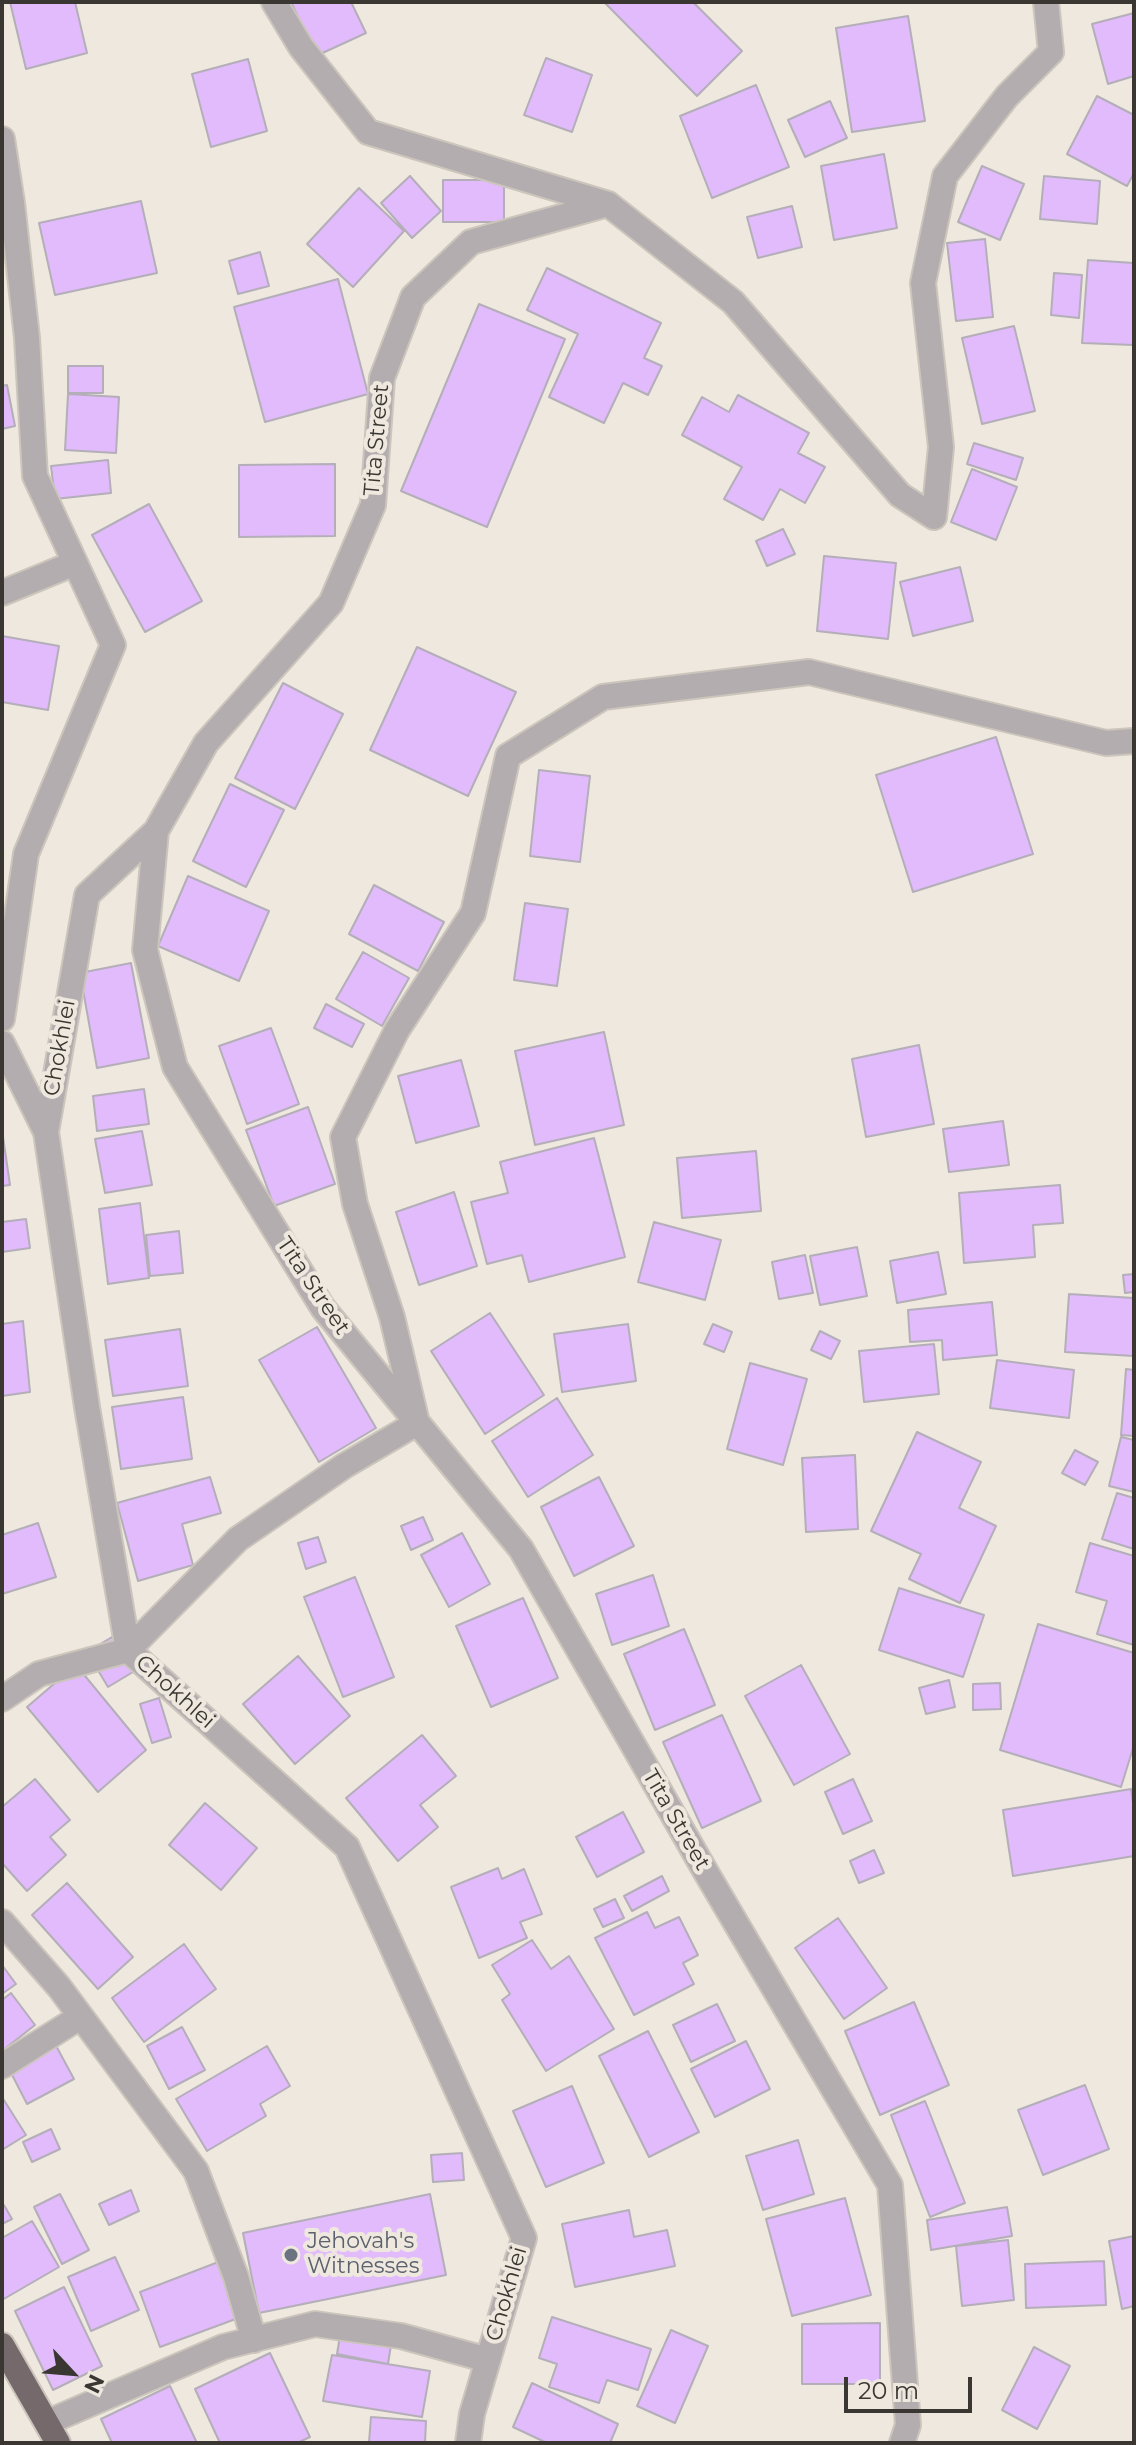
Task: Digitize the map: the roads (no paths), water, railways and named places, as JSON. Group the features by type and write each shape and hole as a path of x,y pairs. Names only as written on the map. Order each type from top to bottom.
{"highway":[{"path":"2,2345 53,2433"}],"street":[{"path":"274,2 301,47 368,132 608,204 733,302 900,495 934,517 941,447 923,283 945,176 1007,96 1051,52 1046,2"},
{"path":"2,139 27,338 35,476 113,645 26,854 2,1019"},
{"name":"Tita Street","path":"608,204 471,242 413,297 382,378 373,505 331,603 206,743 156,831 145,950 175,1067 323,1308 521,1549 890,2185 908,2425 902,2443"},
{"path":"2,593 75,563"},
{"path":"2,1699 39,1674 128,1650 238,1539 344,1466 417,1423 392,1317 355,1204 343,1137 397,1030 473,913 508,756 603,697 809,672 1106,743 1134,741"},
{"name":"Chokhlei","path":"156,831 87,895 46,1132 128,1650 347,1847 524,2238 472,2414 468,2443"},
{"path":"2,1043 46,1132"},
{"path":"2,1922 59,1987 196,2171 236,2277 254,2340"},
{"path":"2,2066 80,2017"},
{"path":"53,2433 223,2347 315,2324 401,2336 488,2360"}],"place":[{"name":"Jehovah's Witnesses","path":"291,2255"}]}
